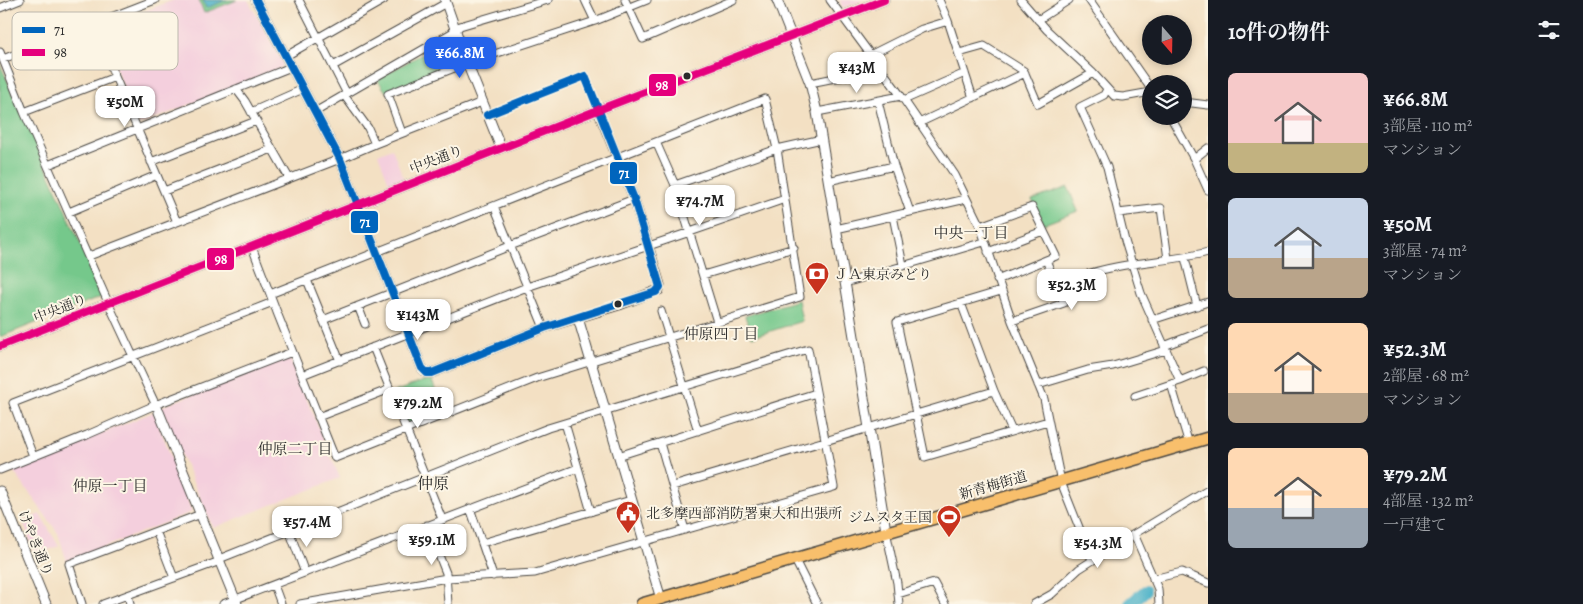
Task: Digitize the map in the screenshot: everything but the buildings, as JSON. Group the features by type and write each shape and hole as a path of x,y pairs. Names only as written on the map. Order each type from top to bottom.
{"main road":[{"name":"新青梅街道","path":"642,604 661,601 794,558 1208,438"}],"street":[{"path":"0,8 20,0"},
{"path":"125,12 155,0"},
{"path":"256,0 340,160 422,368 427,373 544,328 659,290 660,285 634,199 585,76 487,114"},
{"path":"298,0 333,66 345,94 368,128 375,144"},
{"path":"286,56 384,0"},
{"path":"315,112 456,31 460,26 548,0"},
{"path":"585,0 595,21"},
{"path":"625,0 643,40 733,0"},
{"path":"402,133 388,94 467,63 595,21 647,0"},
{"path":"777,0 810,83 817,112 899,604"},
{"path":"830,0 902,98 955,175 980,226 1012,321 1044,399 1061,482 1092,560"},
{"name":"中央通り","path":"0,346 598,110 884,0"},
{"path":"939,0 948,21 973,98"},
{"path":"1021,0 1038,20 1114,96 1118,97 1142,92"},
{"path":"1038,20 1069,0"},
{"path":"1089,0 1142,77"},
{"path":"333,66 445,2 501,148"},
{"path":"870,55 922,29 948,21"},
{"path":"959,53 984,46 1025,73 1038,104 1093,73"},
{"path":"2,56 24,112 157,408 236,602"},
{"path":"48,165 291,67"},
{"path":"810,83 880,69"},
{"path":"112,70 177,222"},
{"path":"919,123 1025,73"},
{"path":"817,112 902,98 965,74"},
{"path":"24,112 115,78"},
{"path":"236,89 289,178"},
{"path":"251,112 303,89"},
{"path":"1108,89 1104,95 1080,107 1107,168 1131,264 1141,293 1180,381"},
{"path":"252,247 292,352 335,458 537,378 800,297 794,248 777,149 765,99 270,294"},
{"path":"878,101 894,166 910,212"},
{"path":"89,256 340,160 375,144 482,102"},
{"path":"1192,103 1208,105"},
{"path":"151,162 256,121"},
{"path":"1175,125 1194,159 1208,190"},
{"path":"674,185 777,149 822,139"},
{"path":"656,142 674,185 690,232 716,322"},
{"path":"1194,159 1208,148"},
{"path":"164,191 272,149"},
{"path":"828,181 894,166"},
{"path":"69,212 157,175"},
{"path":"302,375 527,286 690,232 785,198"},
{"path":"323,320 634,199"},
{"path":"836,229 966,199"},
{"path":"494,206 544,328"},
{"path":"980,226 1032,207 1056,256 997,280"},
{"path":"1118,213 1161,208 1168,259"},
{"path":"893,216 903,265"},
{"path":"988,252 1043,231"},
{"path":"845,283 984,242"},
{"path":"703,275 794,248"},
{"path":"1082,276 1131,264 1207,254"},
{"path":"1186,258 1197,306"},
{"path":"1012,321 1064,303 1046,260"},
{"path":"307,280 340,361"},
{"path":"1001,291 897,322 925,457 1048,420"},
{"path":"33,456 13,403 273,302"},
{"path":"1152,320 1208,302"},
{"path":"961,303 994,391 1012,431"},
{"path":"358,306 365,324"},
{"path":"661,310 698,431"},
{"path":"578,318 661,601"},
{"path":"1038,385 1088,370 1113,366 1165,348 1208,329"},
{"path":"373,347 442,519"},
{"path":"103,604 174,578 289,530 548,428 808,349 834,487 535,574 446,578 300,604"},
{"path":"0,470 292,352"},
{"path":"1135,396 1204,371"},
{"path":"1171,384 1189,444"},
{"path":"318,417 390,389"},
{"path":"673,486 994,391"},
{"path":"618,456 816,393"},
{"path":"565,423 591,512"},
{"path":"660,443 685,530"},
{"path":"223,604 236,602 274,585 470,508 578,468"},
{"path":"1034,604 1052,594 1078,569 1208,490"},
{"name":"けやき通り","path":"0,492 46,604"},
{"path":"482,543 631,500"},
{"path":"470,508 493,576"},
{"path":"82,604 69,564 201,514"},
{"path":"427,525 446,573 448,604"},
{"path":"289,530 305,573"},
{"path":"156,531 174,578"},
{"path":"1134,534 1158,589 1159,604"},
{"path":"794,558 817,604"},
{"path":"1153,579 1182,572 1208,584"},
{"path":"898,594 934,583 945,604"},
{"path":"274,585 280,604"},
{"path":"128,595 130,604"}],"shaded area":[{"path":"174,0 248,0 283,63 281,68 139,125 116,70 178,70 178,12 142,12"},
{"path":"840,0 864,0 842,8"},
{"path":"392,148 404,180 390,185 378,154"},
{"path":"289,357 340,478 213,528 161,407"},
{"path":"154,412 192,512 67,562 58,533 12,469"},
{"path":"40,514 59,546 35,555 23,521"}],"green space":[{"path":"199,0 237,0 204,13"},
{"path":"451,38 461,59 459,63 386,92 377,79"},
{"path":"0,64 104,296 0,337"},
{"path":"1068,187 1078,211 1044,224 1032,200"},
{"path":"798,300 802,321 752,337 745,316"},
{"path":"431,378 443,411 411,424 406,423 394,392"}],"water":[{"path":"203,0 227,0 206,8"}],"waterway":[{"path":"1130,604 1145,591"}],"transit line":[{"name":"71","path":"256,0 340,159 422,368 427,373 432,373 544,328 656,292 660,287 634,199 585,76 487,115"},
{"name":"98","path":"0,346 598,110 884,0"}],"place":[{"name":"ＪＡ東京みどり","path":"817,295"},
{"name":"北多摩西部消防署東大和出張所","path":"628,534"},
{"name":"ジムスタ王国","path":"949,538"}],"district":[{"name":"中央一丁目","path":"971,233"},
{"name":"仲原四丁目","path":"721,334"},
{"name":"仲原二丁目","path":"295,449"},
{"name":"仲原","path":"433,483"},
{"name":"仲原一丁目","path":"110,486"}]}
